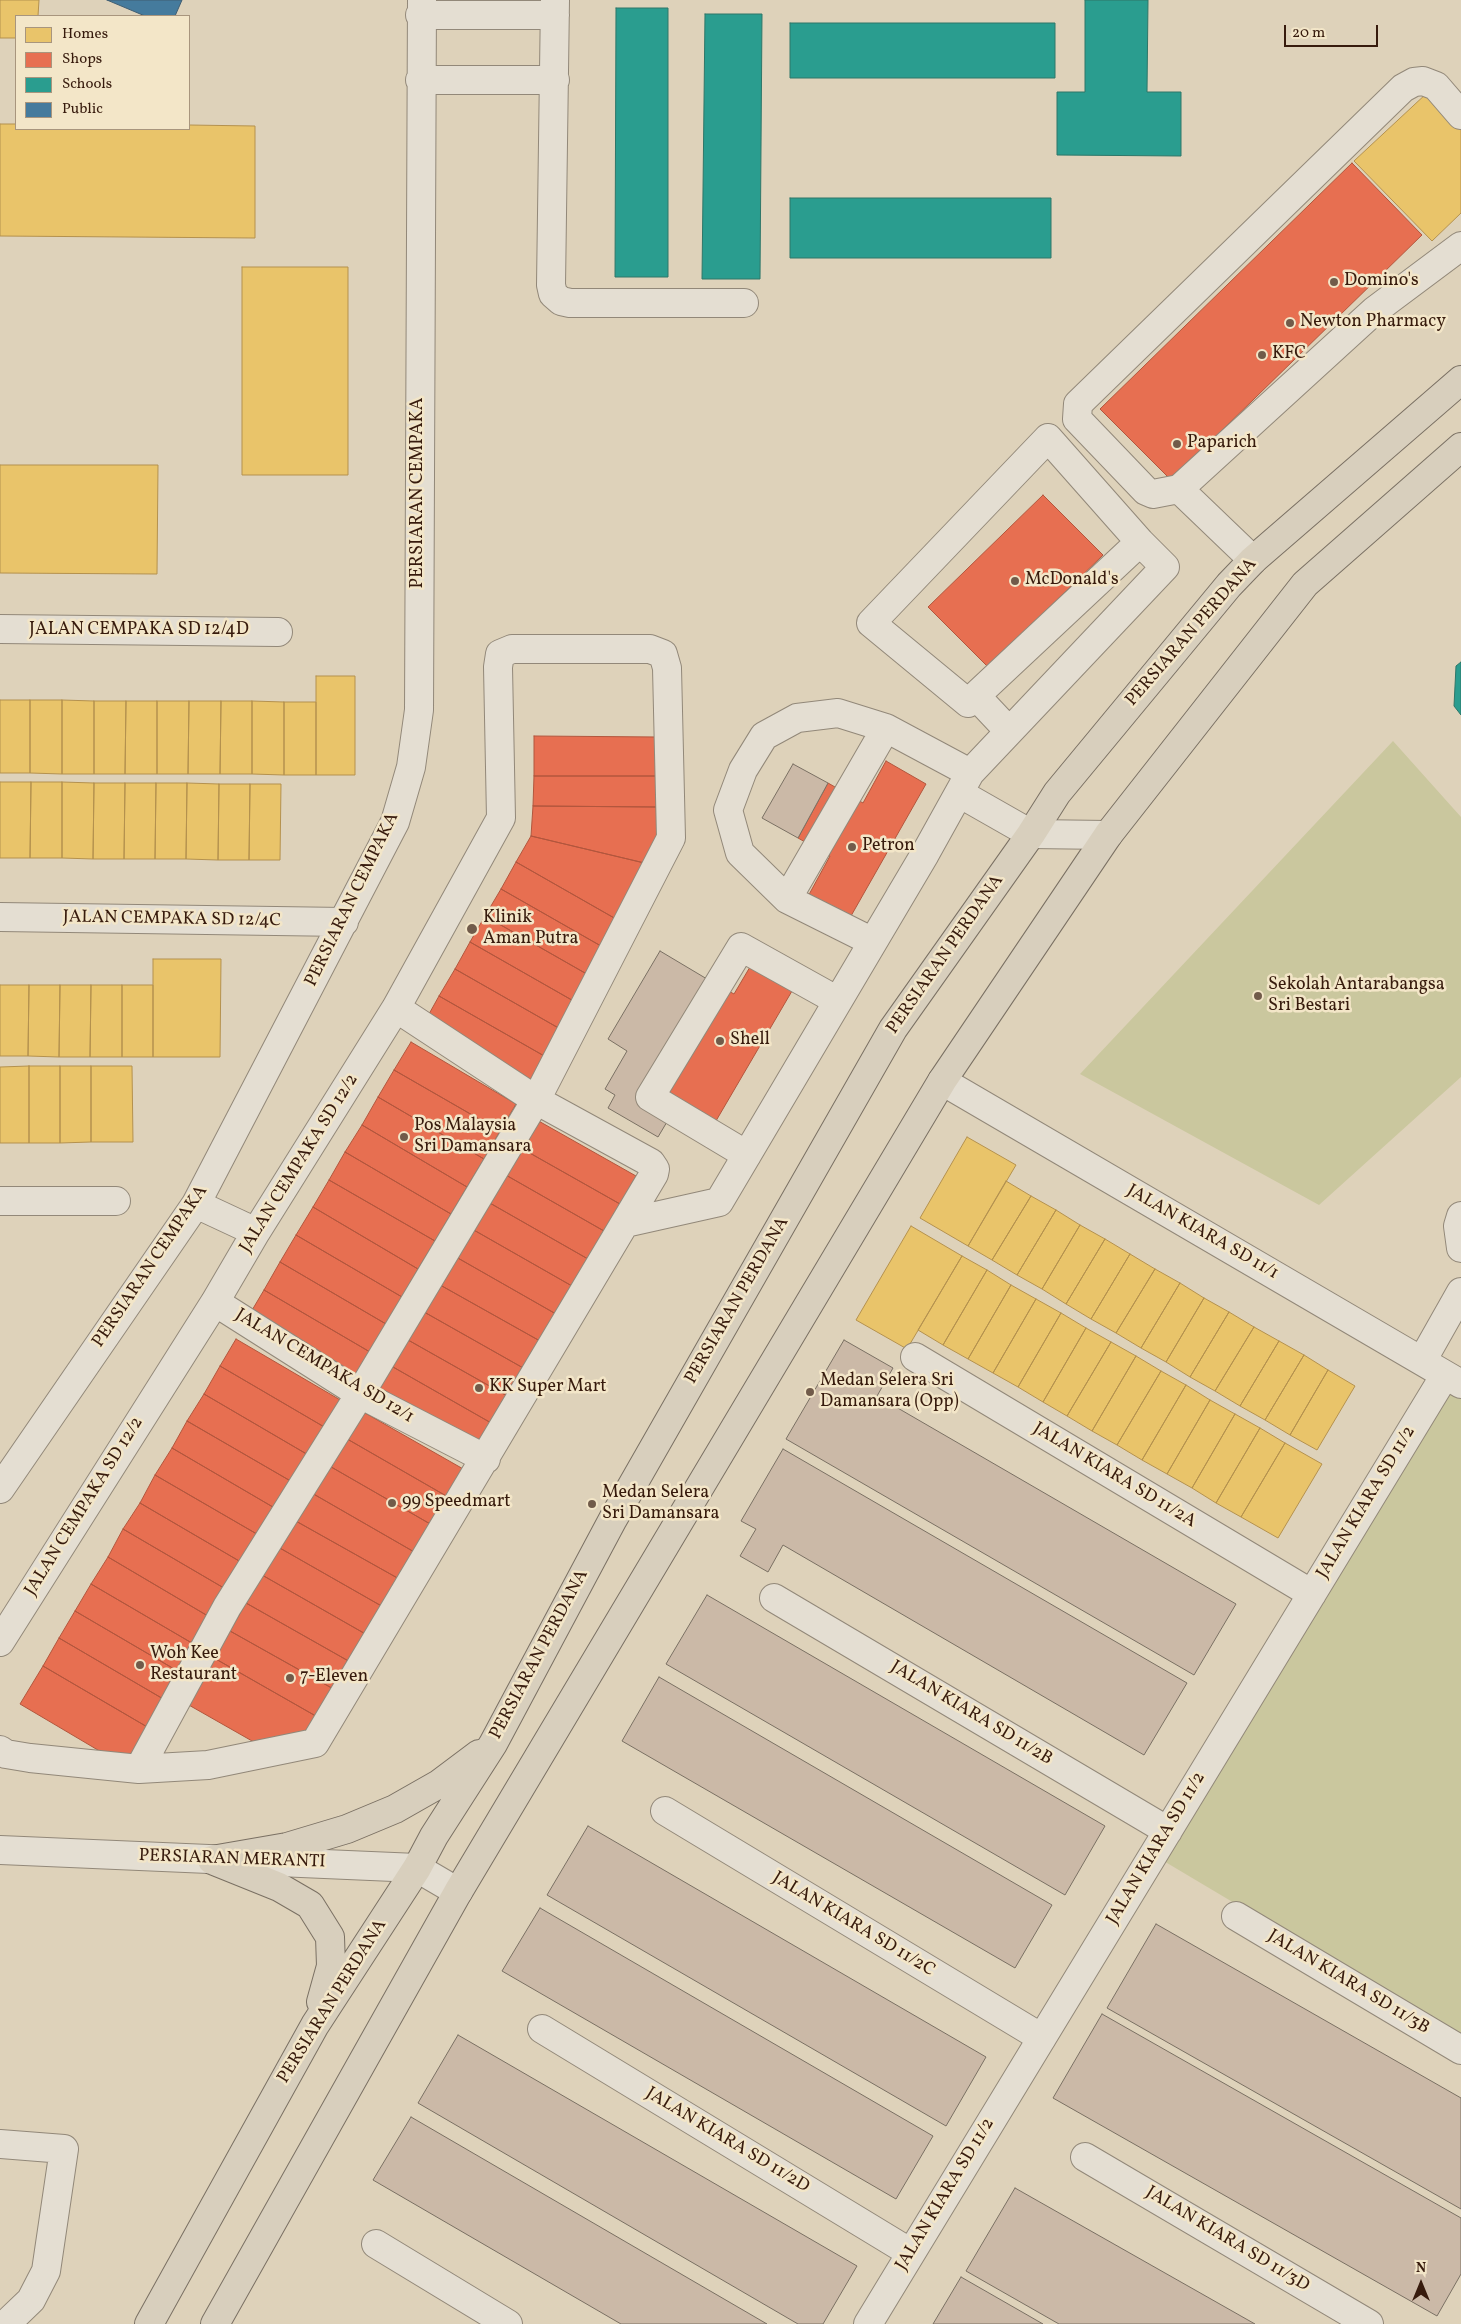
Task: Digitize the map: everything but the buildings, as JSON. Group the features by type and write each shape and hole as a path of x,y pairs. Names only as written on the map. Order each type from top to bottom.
{"main road":[{"name":"PERSIARAN PERDANA","path":"149,2324 315,2026 417,1868 493,1744 614,1518 893,1029 1031,834 1057,793 1229,585 1253,560 1461,380"},
{"path":"215,2324 458,1892 942,1081 1108,835 1305,584 1461,447"},
{"path":"212,1860 287,1847 347,1829 395,1809 439,1784 493,1744"},
{"path":"212,1860 279,1887 310,1905 330,1937 331,1966 315,2026"}],"street":[{"path":"419,5 555,7 551,285 553,294 560,301 570,303 744,303"},
{"name":"PERSIARAN CEMPAKA","path":"0,1488 196,1204 395,822 411,767 419,710 419,5"},
{"path":"420,80 555,80"},
{"path":"1461,115 1436,86 1423,81 1414,82 1403,88 1078,404 1076,412 1080,424 1146,491 1153,494 1179,489 1374,311 1461,246"},
{"path":"625,1223 719,1202 873,942 964,783 1015,724 1164,567 1048,438 871,623 968,703 1140,542"},
{"path":"1179,489 1253,560"},
{"name":"JALAN CEMPAKA SD 12/4D","path":"0,629 278,632"},
{"name":"JALAN CEMPAKA SD 12/2","path":"0,1642 216,1302 256,1232 396,1008 501,818 498,667 500,654 512,649 650,649 663,654 667,668 670,838 536,1100"},
{"path":"983,690 1015,724"},
{"path":"873,942 787,898 740,853 728,810 743,770 764,736 797,718 838,713 886,728 964,783 1031,834 1108,835"},
{"path":"787,898 886,728"},
{"name":"JALAN CEMPAKA SD 12/4C","path":"0,917 344,922"},
{"path":"747,1155 650,1097 741,947 838,1001"},
{"path":"3,1752 139,1769 208,1765 315,1743 486,1459 654,1174 655,1168 651,1163 536,1100 396,1008"},
{"name":"JALAN KIARA SD 11/1","path":"942,1081 1453,1379"},
{"path":"139,1769 227,1607 360,1394 536,1100"},
{"path":"0,1201 116,1201"},
{"path":"196,1204 256,1232"},
{"path":"1461,1216 1458,1226 1461,1248"},
{"path":"1422,1361 1461,1292"},
{"name":"JALAN CEMPAKA SD 12/1","path":"216,1302 360,1394 486,1459"},
{"name":"JALAN KIARA SD 11/2A","path":"916,1358 1312,1594"},
{"name":"JALAN KIARA SD 11/2","path":"868,2324 1312,1594 1453,1379"},
{"name":"JALAN KIARA SD 11/2B","path":"774,1598 1168,1831"},
{"name":"JALAN KIARA SD 11/2C","path":"665,1811 1042,2038"},
{"name":"PERSIARAN MERANTI","path":"0,1850 417,1868 458,1892"},
{"name":"JALAN KIARA SD 11/3B","path":"1236,1916 1461,2050"},
{"name":"JALAN KIARA SD 11/2D","path":"542,2029 911,2253"},
{"path":"0,2144 64,2149 46,2271 31,2300 6,2324"},
{"name":"JALAN KIARA SD 11/3D","path":"1085,2157 1369,2324"},
{"path":"376,2244 508,2324"}],"shaded area":[{"path":"1393,741 1461,817 1461,1077 1319,1205 1080,1074"},
{"path":"1446,1389 1461,1398 1461,2038 1162,1860"}],"place":[{"name":"Domino's","path":"1334,282"},
{"name":"Newton Pharmacy","path":"1290,323"},
{"name":"KFC","path":"1262,355"},
{"name":"Paparich","path":"1177,444"},
{"name":"McDonald's","path":"1015,581"},
{"name":"Petron","path":"852,847"},
{"name":"Klinik Aman Putra","path":"472,929"},
{"name":"Sekolah Antarabangsa Sri Bestari","path":"1258,996"},
{"name":"Shell","path":"720,1041"},
{"name":"Pos Malaysia Sri Damansara","path":"404,1137"},
{"name":"KK Super Mart","path":"479,1388"},
{"name":"Medan Selera Sri Damansara (Opp)","path":"810,1392"},
{"name":"99 Speedmart","path":"392,1503"},
{"name":"Medan Selera Sri Damansara","path":"592,1504"},
{"name":"Woh Kee Restaurant","path":"140,1665"},
{"name":"7-Eleven","path":"290,1678"}]}
